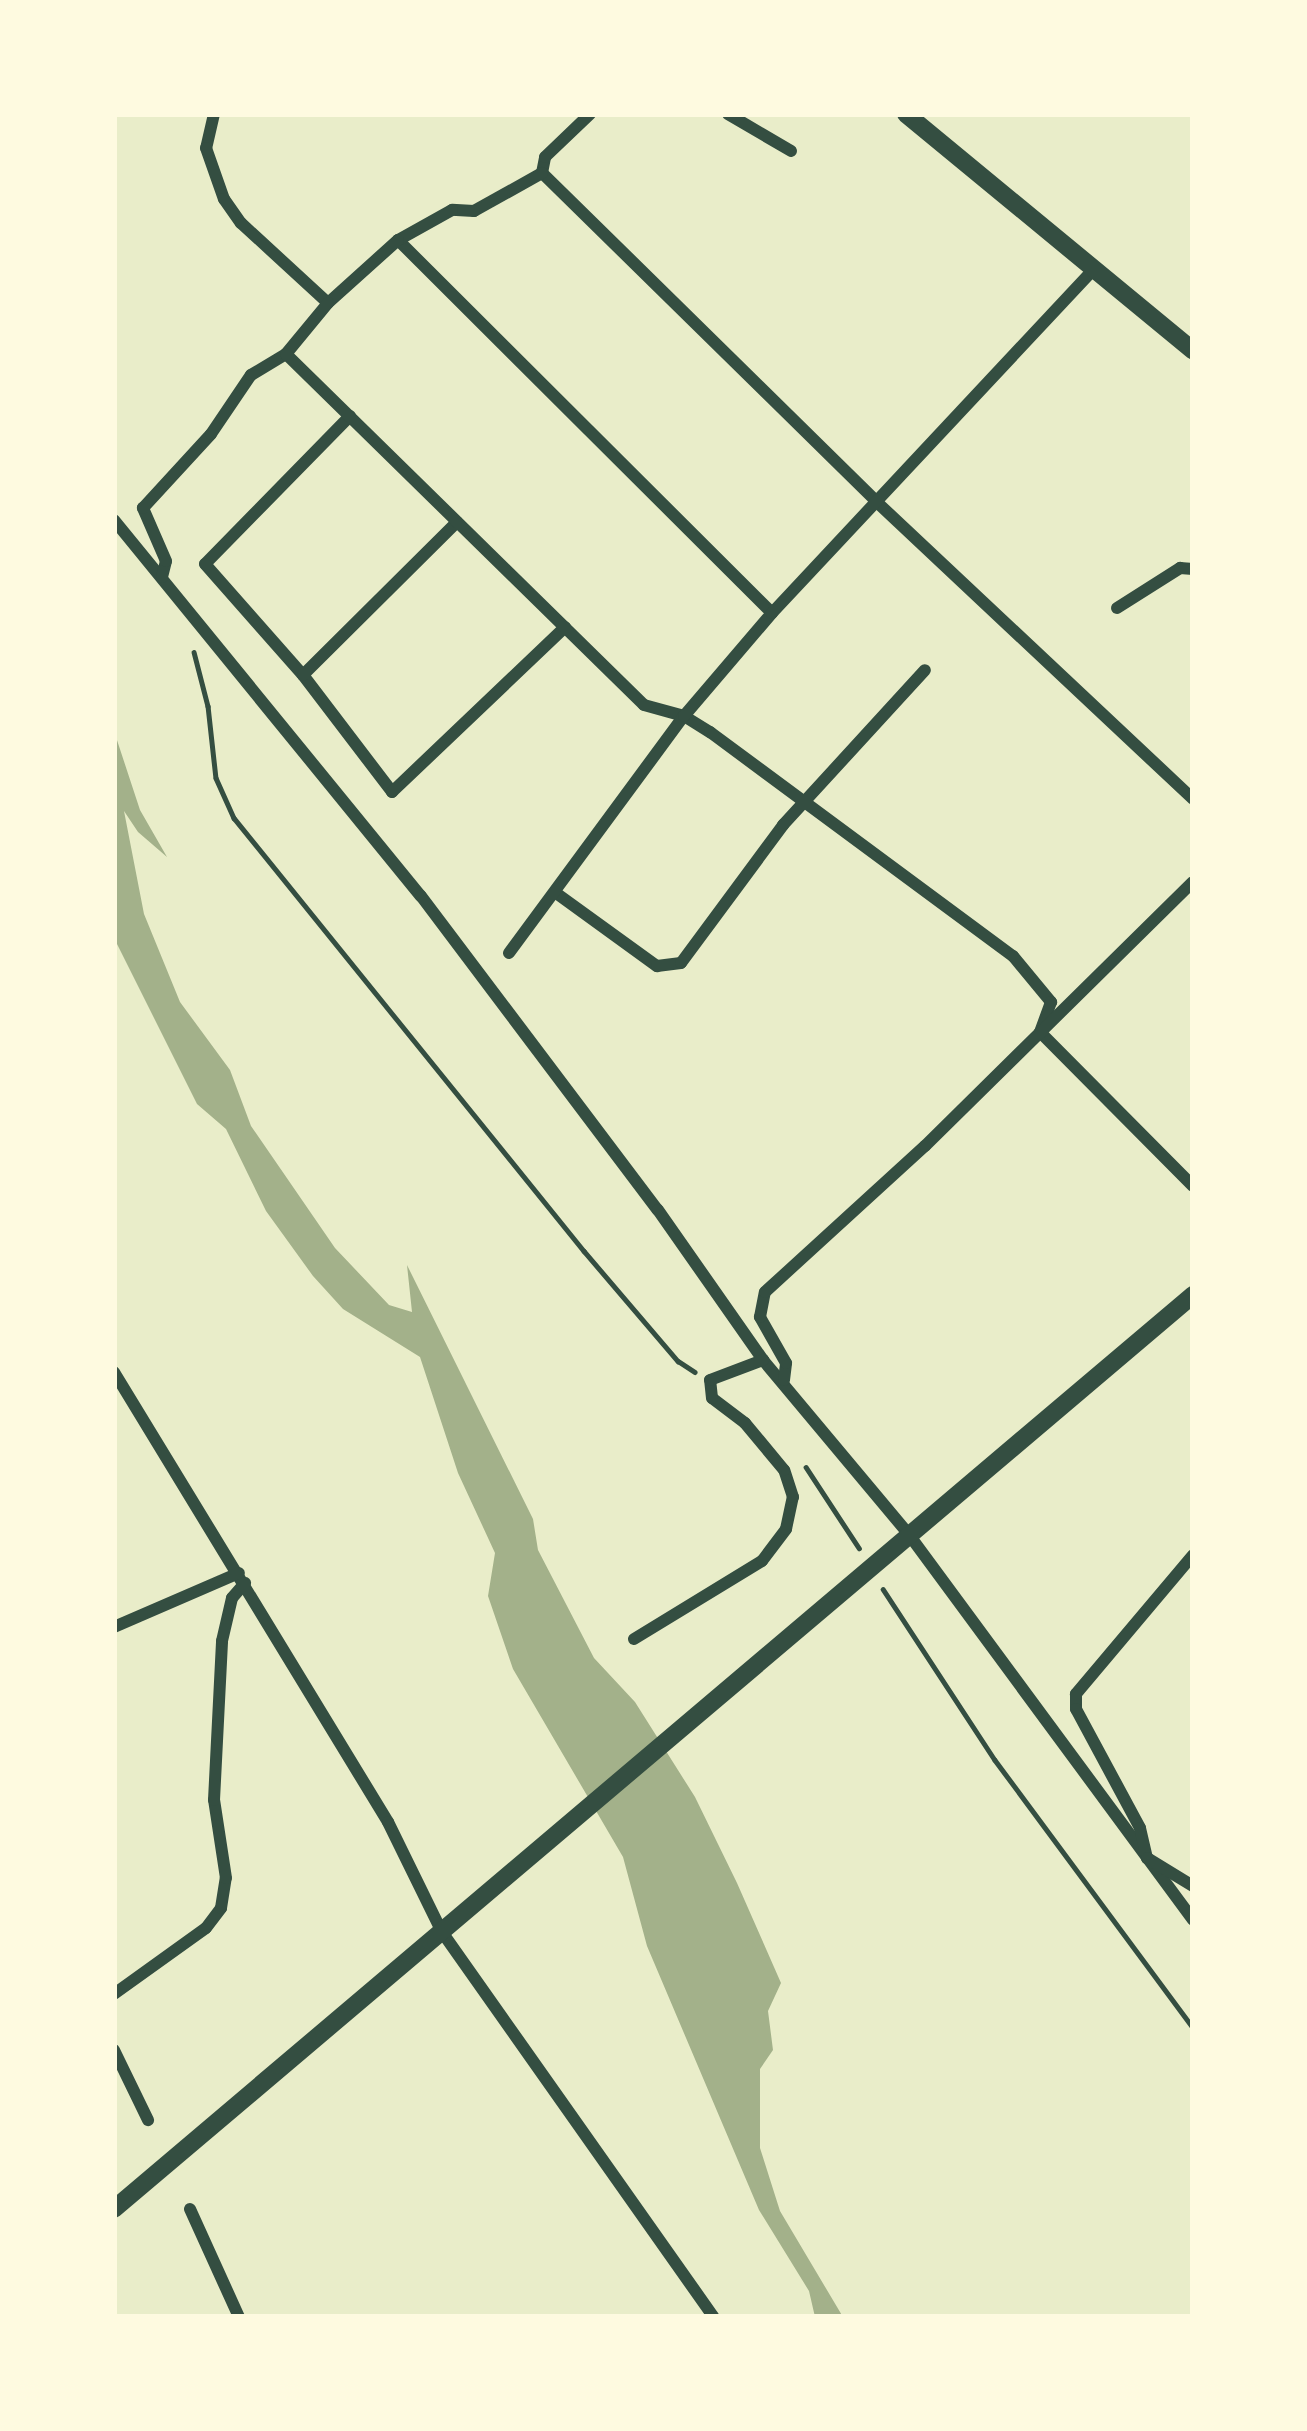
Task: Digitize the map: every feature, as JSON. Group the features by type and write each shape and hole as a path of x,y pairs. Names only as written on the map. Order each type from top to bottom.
{"street":[{"path":"214,114 206,148 224,199 241,223 328,303"},
{"path":"542,173 545,157 590,114"},
{"path":"728,114 791,151"},
{"path":"906,114 1193,350"},
{"path":"163,577 166,561 143,508 211,434 251,375 286,354 328,303 398,240 452,210 474,211 542,173"},
{"path":"542,173 874,500 1193,799"},
{"path":"398,240 772,613"},
{"path":"509,953 684,716 772,613 1093,270"},
{"path":"286,354 644,705 684,716 1013,956 1051,1002 1040,1032"},
{"path":"350,416 205,564 303,675 392,792 565,627"},
{"path":"114,520 421,896 658,1210 763,1360 784,1380 907,1540 1193,1920"},
{"path":"303,675 458,522"},
{"path":"1117,608 1180,568 1193,568"},
{"path":"556,893 657,966 681,963 806,802 925,670"},
{"path":"784,1380 786,1363 760,1317 765,1292 926,1146 1193,882"},
{"path":"1040,1032 1193,1186"},
{"path":"114,2209 1193,1295"},
{"path":"634,1639 762,1561 786,1528 793,1497 784,1470 745,1423 712,1397 710,1380 763,1360"},
{"path":"114,1372 388,1822 442,1932 714,2317"},
{"path":"1193,1555 1076,1694 1076,1709 1140,1828 1147,1858 1193,1886"},
{"path":"114,1627 242,1578"},
{"path":"114,1994 206,1928 221,1908 226,1878 214,1800 222,1641 242,1578"},
{"path":"114,2050 148,2120"},
{"path":"190,2210 239,2317"}],"path":[{"path":"191,647 201,666 216,778 234,818 584,1252 678,1361 710,1380"},
{"path":"794,1451 867,1562"},
{"path":"878,1580 995,1760 1193,2028"}],"shaded area":[{"path":"114,731 140,810 167,857 138,832 124,811 144,914 180,1002 230,1070 251,1126 335,1248 389,1305 412,1312 407,1265 533,1519 538,1550 594,1658 635,1702 695,1797 737,1883 781,1983 768,2011 773,2050 760,2069 760,2148 780,2211 843,2317 815,2317 809,2291 759,2210 647,1946 623,1857 513,1669 488,1596 495,1553 458,1473 420,1357 343,1309 313,1276 266,1211 226,1129 197,1104 114,938"}]}
